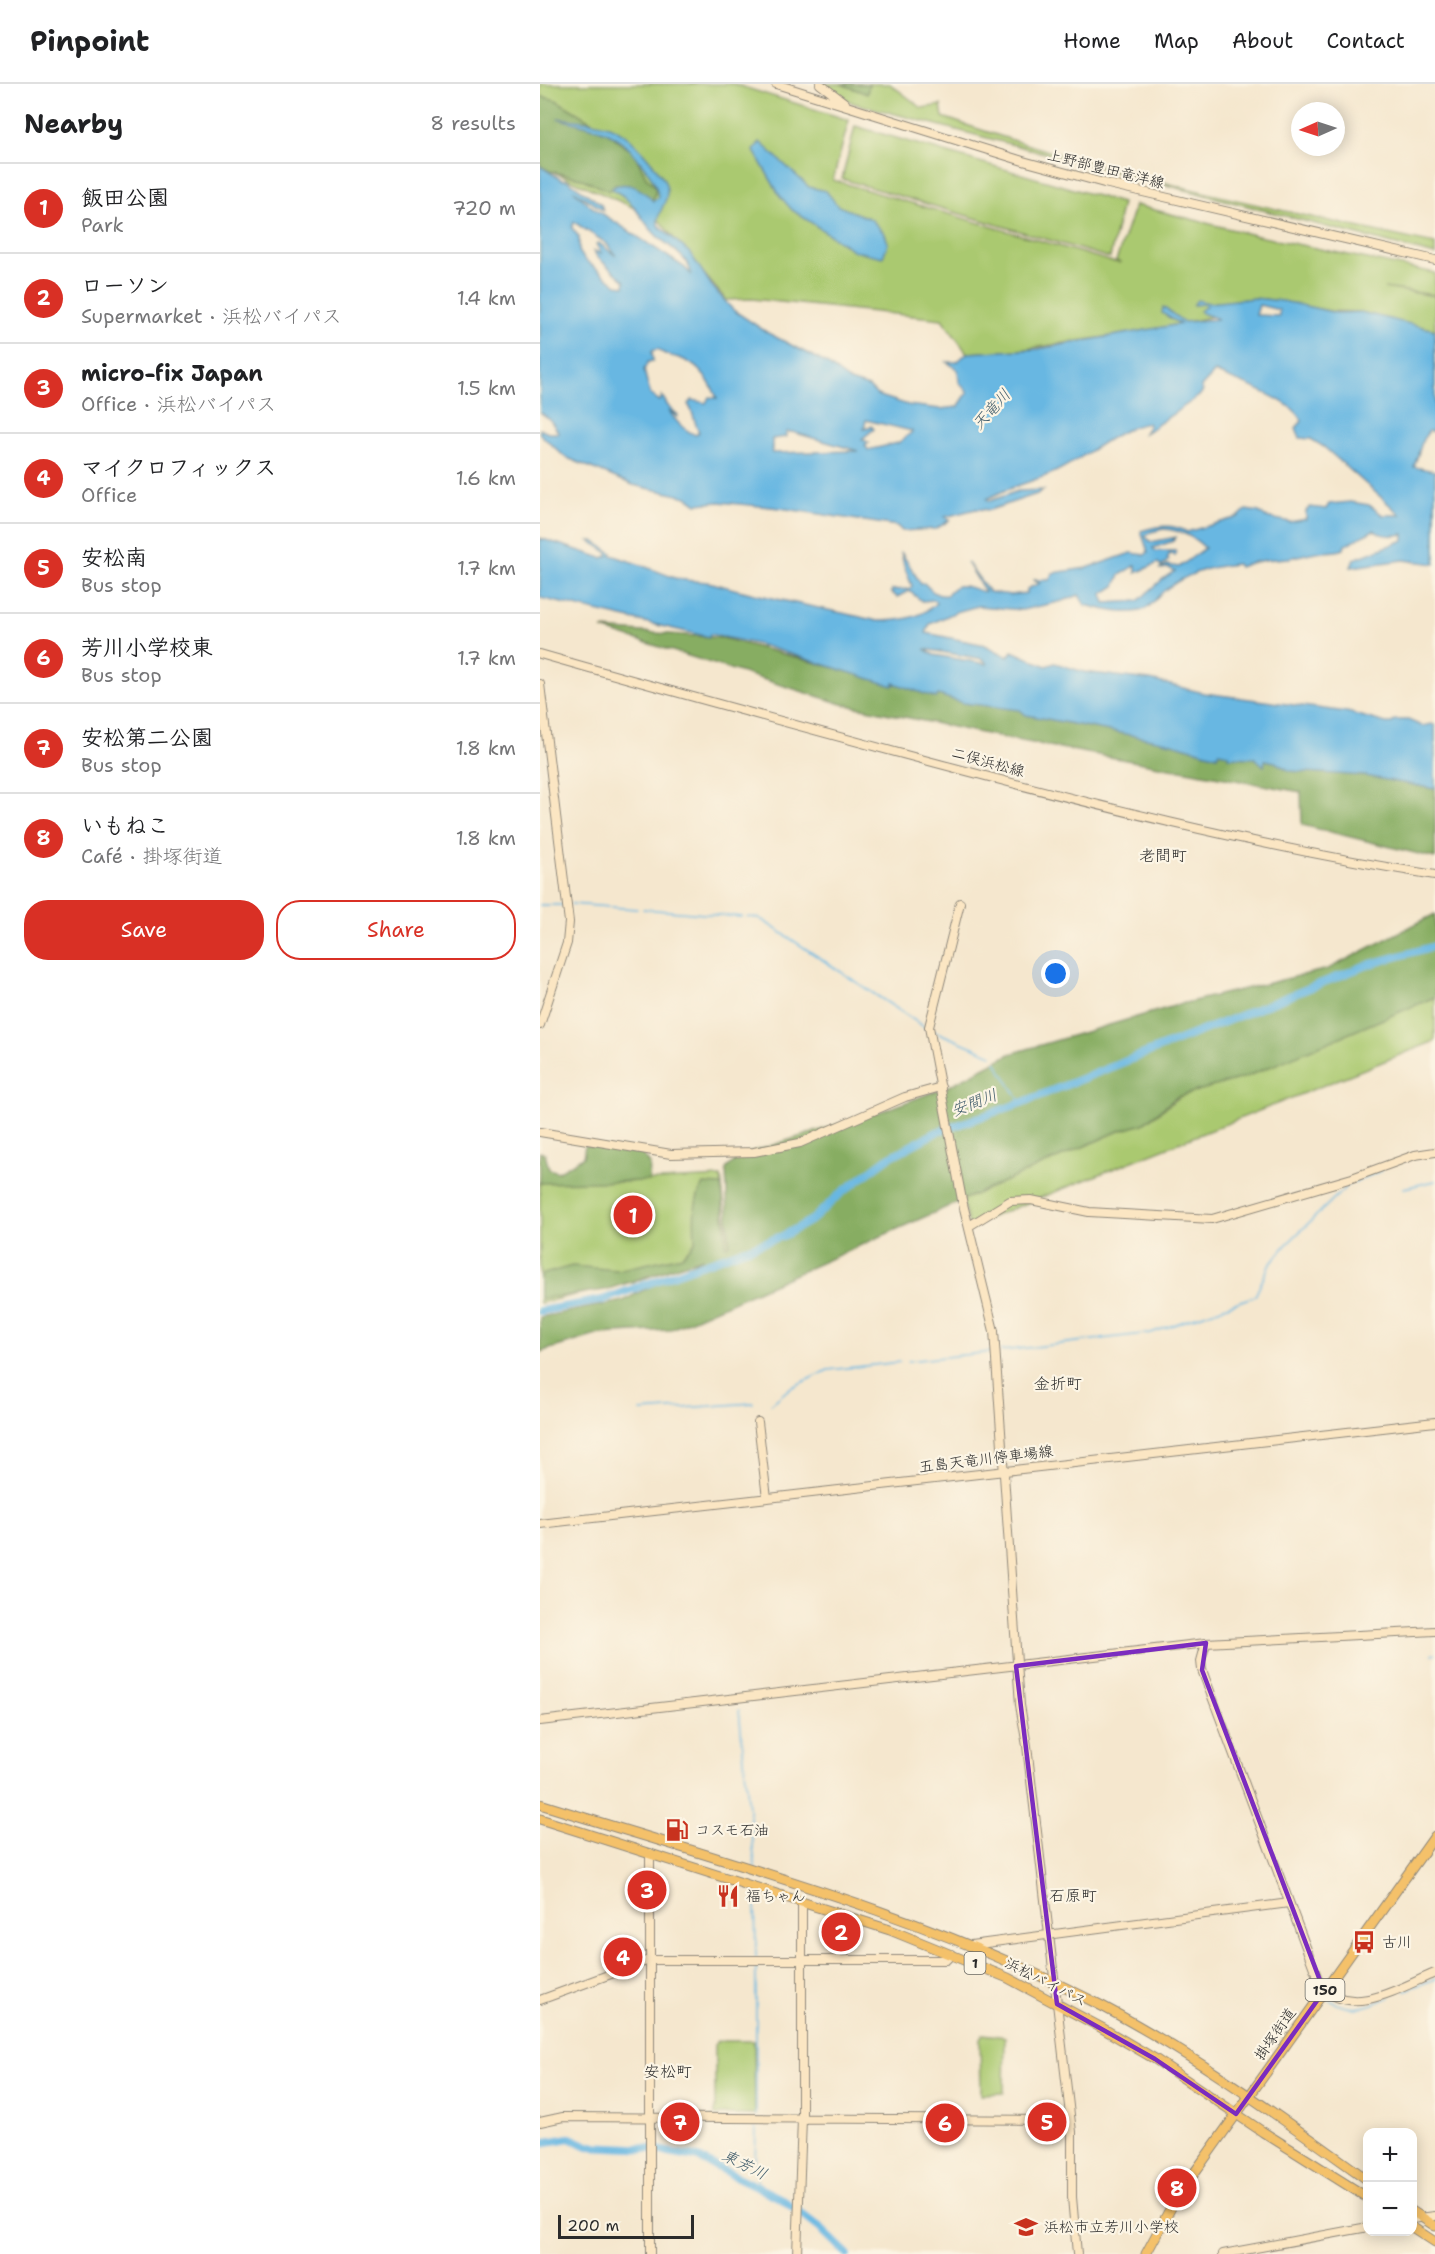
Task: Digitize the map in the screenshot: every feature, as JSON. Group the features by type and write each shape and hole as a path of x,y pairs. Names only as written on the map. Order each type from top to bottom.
{"highway":[{"name":"浜松バイパス","path":"540,1804 850,1902 971,1945 1053,1983 1156,2036 1250,2095 1363,2176"},
{"name":"浜松バイパス","path":"540,1819 802,1904 890,1930 1008,1978 1155,2059 1363,2195"},
{"name":"掛塚街道","path":"1146,2254 1174,2200 1435,1836"},
{"path":"1418,2218 1435,2226"},
{"path":"1417,2230 1435,2242"}],"street":[{"name":"上野部豊田竜洋線","path":"776,84 1104,183 1435,260"},
{"path":"819,84 856,110"},
{"name":"二俣浜松線","path":"540,654 806,730 1051,793 1290,849 1435,875"},
{"path":"540,684 569,922 567,944 540,1025"},
{"path":"960,903 929,1027 969,1226 994,1331 1016,1666 1070,2120 1073,2219 1077,2254"},
{"path":"540,1132 671,1154 754,1152 800,1143 905,1097 941,1087"},
{"path":"969,1226 1010,1201 1030,1200 1089,1212 1212,1219 1352,1178 1415,1155 1435,1152"},
{"path":"758,1422 767,1498"},
{"name":"五島天竜川停車場線","path":"540,1524 1435,1422"},
{"path":"540,1721 1206,1643 1435,1631"},
{"path":"1206,1643 1201,1660 1202,1670 1321,1987 1341,2001 1357,2002 1435,1973"},
{"path":"650,1853 650,2254"},
{"path":"971,1945 1289,1903"},
{"path":"797,2254 802,2119 802,1904"},
{"path":"540,2001 649,1960 946,1960 952,1954"},
{"path":"540,2122 563,2117 1070,2120"},
{"path":"1418,2218 1435,2216"},
{"path":"1223,2254 1363,2228"}],"highlighted area":[{"path":"1206,1643 1202,1670 1324,1991 1236,2114 1155,2059 1057,2004 1016,1666"}],"green space":[{"path":"540,84 734,84 849,120 833,180 1113,262 1121,263 1116,261 1135,205 1258,236 1435,273 1435,295 1384,288 1435,296 1435,330 1357,312 1330,311 1265,299 1215,316 1151,330 1019,350 967,353 942,319 752,299 726,300 657,218 540,166"},
{"path":"823,84 890,84 922,108 941,105 943,117 1003,137 1187,188 1435,244 1435,255 853,103 830,91"},
{"path":"841,84 869,84 867,94"},
{"path":"540,96 556,100 609,132 621,144 633,151 646,177 656,187 653,202 615,185 609,191 580,178 549,171 540,166"},
{"path":"855,126 1122,203 1110,258 842,179"},
{"path":"602,629 723,638 828,666 1435,789 1435,858 1302,825 1301,792 1005,738 842,704"},
{"path":"1435,914 1435,997 1246,1077 1177,1097 1143,1124 1119,1131 669,1330 600,1334 540,1352 540,1317 623,1301 703,1258 605,1290 540,1299 540,1275 572,1266 617,1270 682,1256 695,1242 694,1219 697,1198 704,1184 722,1185 726,1246 729,1244 726,1169 741,1155 891,1108 949,1086 1010,1054 1181,1004 1328,969"},
{"path":"1435,997 1435,1041 969,1226 962,1200 1114,1133 1146,1122 1181,1096 1300,1054"},
{"path":"585,1145 641,1152 650,1164 649,1181 540,1183 540,1152 545,1154 549,1169 558,1172 583,1157"},
{"path":"721,1177 729,1245 641,1280 540,1303 540,1180 622,1182"},
{"path":"983,2034 1005,2037 1004,2093 981,2094 980,2038"},
{"path":"717,2041 754,2041 755,2115 715,2115 715,2044"}],"water":[{"name":"天竜川","path":"557,118 611,127 621,132 640,149 667,187 667,196 658,225 690,253 712,286 733,310 768,333 824,362 850,381 869,387 877,395 908,405 940,409 958,407 968,392 959,382 958,370 947,362 957,362 967,353 1038,349 1180,324 1162,313 1163,307 1184,322 1218,319 1200,311 1206,306 1204,304 1193,305 1197,300 1209,303 1254,298 1283,301 1337,313 1361,312 1435,330 1435,432 1429,431 1423,439 1414,467 1435,471 1435,564 1404,560 1351,567 1354,559 1404,540 1404,534 1384,535 1374,530 1340,550 1264,560 1239,567 1237,564 1227,565 1199,572 1172,585 1147,608 1140,611 1119,612 1085,605 1079,595 1022,610 978,606 956,612 930,624 926,633 985,645 1008,657 1012,651 1046,666 1055,663 1084,672 1150,680 1204,693 1347,712 1386,723 1408,720 1422,726 1432,724 1435,726 1435,789 1365,776 1290,771 1275,762 1265,760 1264,766 1255,758 1228,757 1228,754 1219,752 1217,756 1172,743 1026,715 1020,710 963,703 938,695 936,698 894,683 893,686 761,645 710,634 709,637 540,598 540,538 602,558 608,556 608,553 590,541 594,541 612,553 611,555 675,578 711,583 885,621 916,616 936,603 934,600 922,601 909,591 897,597 891,592 892,590 910,589 912,586 901,552 921,584 924,583 937,594 947,595 955,587 960,586 985,592 967,562 989,592 1011,595 1027,593 1027,589 1040,583 1033,580 1049,580 1053,573 1087,568 1131,553 1145,555 1148,552 1141,531 1153,528 1170,526 1187,532 1238,517 1246,510 1290,522 1306,519 1306,511 1310,507 1326,509 1329,504 1351,502 1369,505 1383,515 1401,515 1324,447 1311,439 1300,438 1296,428 1302,421 1297,413 1288,406 1264,392 1215,372 1201,387 1203,391 1199,396 1148,431 1144,433 1148,423 1124,431 1057,471 987,499 990,501 1018,491 1043,490 1037,494 990,510 976,509 945,517 950,520 936,529 902,531 897,526 780,508 719,502 697,504 687,497 633,485 565,457 540,434 540,429 548,433 559,433 550,420 540,412 540,166 562,180 567,180 601,204 603,210 573,190 592,207 684,267 691,274 683,258 657,236 633,205 611,188 617,185 629,185 640,189 653,201 658,198 657,190 648,171 635,155 607,132","holes":["574,222 606,243 616,256 599,243 596,244 601,253 594,251 597,257 625,281 624,286 617,285 584,259 579,251 579,237 572,228","1259,305 1279,310 1279,316 1256,315","658,349 692,364 711,385 717,398 709,397 706,403 692,400 688,404 699,432 696,435 677,421 669,410 677,417 678,415 668,406 662,396 660,401 650,394 644,370 648,362 653,361 652,351","866,420 912,432 898,443 868,450 865,445 869,443 862,439 874,429 871,426 864,429","786,432 792,432 858,451 772,453 772,439 786,437","1163,529 1181,532 1205,548 1179,567 1167,565 1159,569 1169,568 1175,571 1138,601 1105,603 1102,594 1115,586 1120,575 1136,565 1136,573 1158,563 1161,566 1169,560 1167,558 1171,553 1175,556 1176,551 1156,551 1153,548 1173,541 1176,537 1151,542 1145,536","924,649 983,659 987,664 934,655"]},
{"path":"760,142 809,187 826,191 838,206 871,219 885,234 888,243 883,257 854,251 792,210 780,196 754,151"}],"waterway":[{"path":"571,904 637,909"},
{"path":"540,905 563,905"},
{"path":"643,909 742,917"},
{"path":"747,917 759,918 926,1028"},
{"name":"安間川","path":"540,1311 602,1300 785,1235 813,1219 840,1194 888,1158 937,1132 1021,1103 1367,965 1435,946"},
{"path":"934,1031 992,1055"},
{"path":"996,1062 1021,1103"},
{"path":"1354,1182 1381,1171"},
{"path":"1404,1188 1435,1181"},
{"path":"1001,1351 1151,1333 1255,1296 1269,1266 1286,1245 1349,1184"},
{"path":"908,1361 991,1352"},
{"path":"771,1404 790,1388 828,1370 900,1362"},
{"path":"641,1411 753,1403"},
{"path":"739,1710 755,1867"},
{"path":"755,1893 756,1957"},
{"path":"756,1962 756,2116"},
{"path":"1405,1990 1435,1979"},
{"path":"1329,1999 1344,2007 1352,2008 1367,2006 1390,1997"},
{"path":"755,2172 756,2121"},
{"name":"東芳川","path":"540,2143 570,2138 588,2146 653,2149 696,2157 782,2199 822,2230 847,2254"},
{"name":"東芳川","path":"757,2179 758,2187"}],"place":[{"name":"飯田公園","path":"633,1215"},
{"name":"コスモ石油","path":"677,1830"},
{"name":"micro-fix Japan","path":"647,1890"},
{"name":"福ちゃん","path":"728,1896"},
{"name":"ローソン","path":"841,1932"},
{"name":"古川","path":"1364,1942"},
{"name":"マイクロフィックス","path":"623,1957"},
{"name":"安松第二公園","path":"680,2122"},
{"name":"安松南","path":"1047,2122"},
{"name":"芳川小学校東","path":"945,2123"},
{"name":"いもねこ","path":"1177,2188"},
{"name":"浜松市立芳川小学校","path":"1026,2227"}],"district":[{"name":"老間町","path":"1163,855"},
{"name":"金折町","path":"1058,1383"},
{"name":"石原町","path":"1073,1895"},
{"name":"安松町","path":"668,2071"}]}
